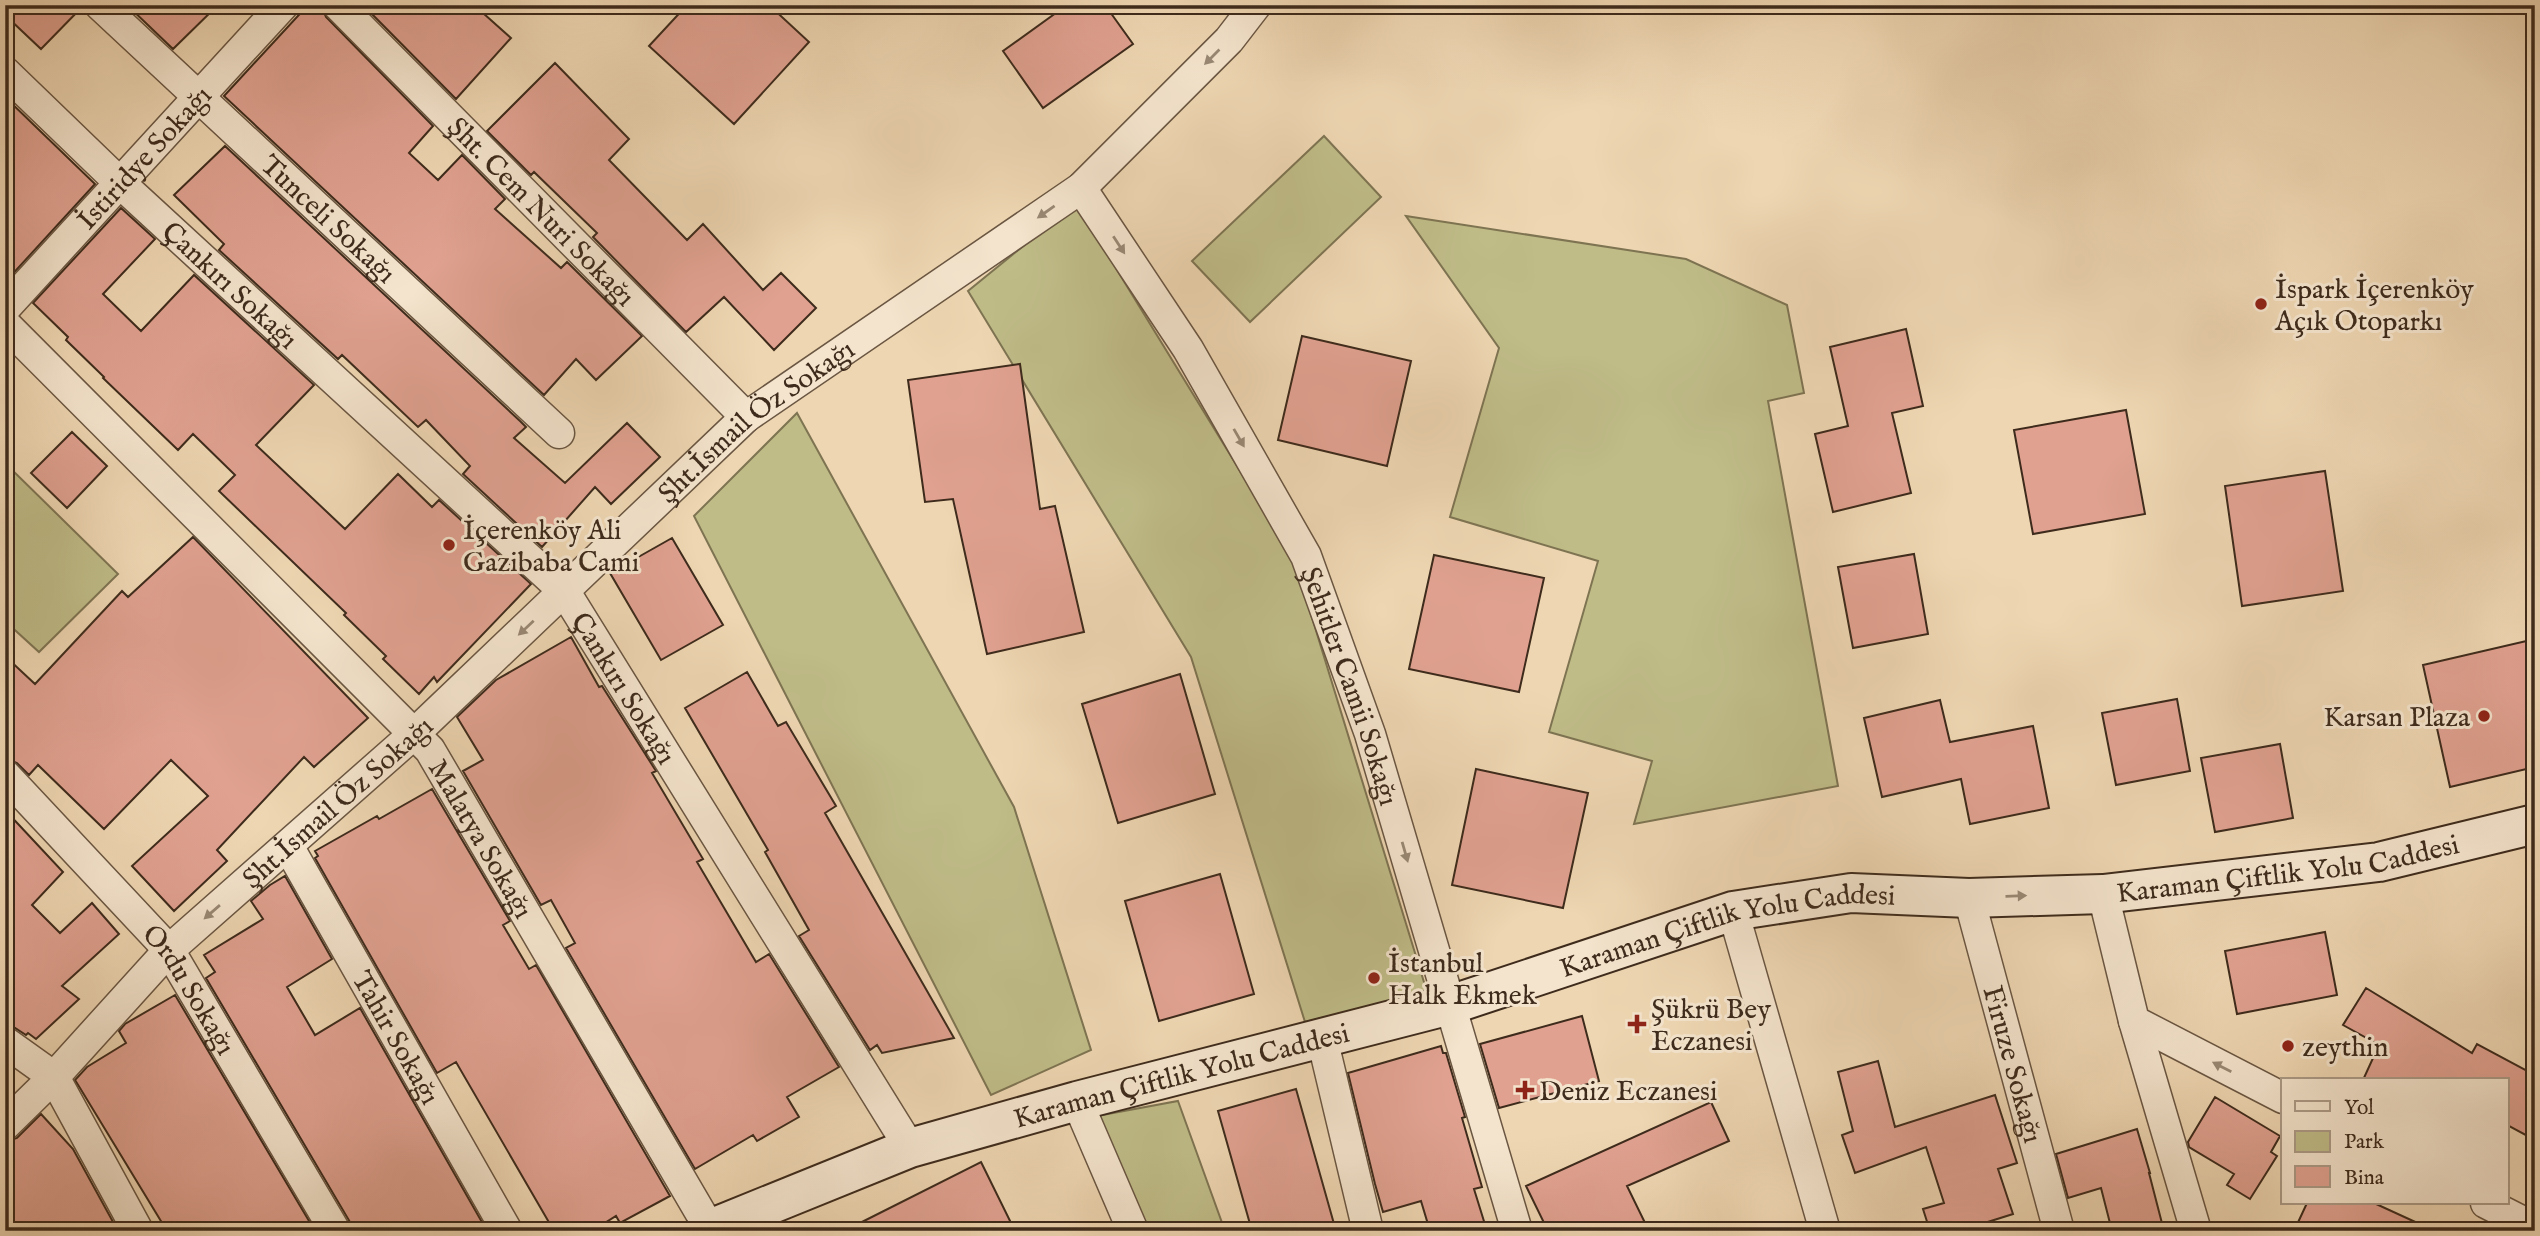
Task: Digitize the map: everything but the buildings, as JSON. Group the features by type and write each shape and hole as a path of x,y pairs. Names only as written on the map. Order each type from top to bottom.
{"street":[{"name":"Tunceli Sokağı","path":"100,5 559,433"},
{"name":"İstiridye Sokağı","path":"5,308 283,5"},
{"name":"Şht. Cem Nuri Sokağı","path":"338,5 746,417"},
{"name":"Şht.İsmail Öz Sokağı","path":"5,1125 54,1077 169,950 415,733 746,417 1081,188 1229,40 1256,5"},
{"name":"Çankırı Sokağı","path":"5,72 120,183 565,592 910,1147"},
{"name":"Şehitler Camii Sokağı","path":"1081,188 1188,349 1306,556 1370,734 1517,1231"},
{"name":"Malatya Sokağı","path":"5,324 430,750 707,1230"},
{"name":"Ordu Sokağı","path":"5,775 169,950 335,1231"},
{"name":"Karaman Çiftlik Yolu Caddesi","path":"707,1230 910,1147 1450,1005 1733,911 1851,893 1969,898 2103,894 2379,862 2535,824"},
{"name":"Tahir Sokağı","path":"288,846 507,1231"},
{"path":"2103,894 2134,1021 2196,1231"},
{"name":"Firuze Sokağı","path":"1969,898 2059,1231"},
{"path":"1733,911 1825,1231"},
{"path":"2134,1021 2281,1097"},
{"path":"1322,1038 1368,1231"},
{"path":"5,1042 54,1077 138,1231"},
{"path":"1077,1101 1133,1231"},
{"path":"2488,1204 2535,1228"}],"green space":[{"path":"1324,136 1381,197 1250,322 1192,261"},
{"path":"1076,203 1294,559 1427,992 1305,1022 1191,657 968,291"},
{"path":"1406,216 1686,259 1787,305 1804,393 1768,401 1838,786 1634,824 1652,761 1549,732 1598,561 1450,517 1499,348"},
{"path":"797,413 1014,807 1091,1050 991,1095 694,516"},
{"path":"5,463 118,574 39,652 5,621"},
{"path":"1178,1101 1225,1231 1121,1231 1070,1121"}],"place":[{"name":"İspark İçerenköy Açık Otoparkı","path":"2261,304"},
{"name":"İçerenköy Ali Gazibaba Cami","path":"449,545"},
{"name":"Karsan Plaza","path":"2484,716"},
{"name":"İstanbul Halk Ekmek","path":"1374,978"},
{"name":"Şükrü Bey Eczanesi","path":"1637,1024"},
{"name":"zeythin","path":"2288,1046"},
{"name":"Deniz Eczanesi","path":"1525,1090"}]}
